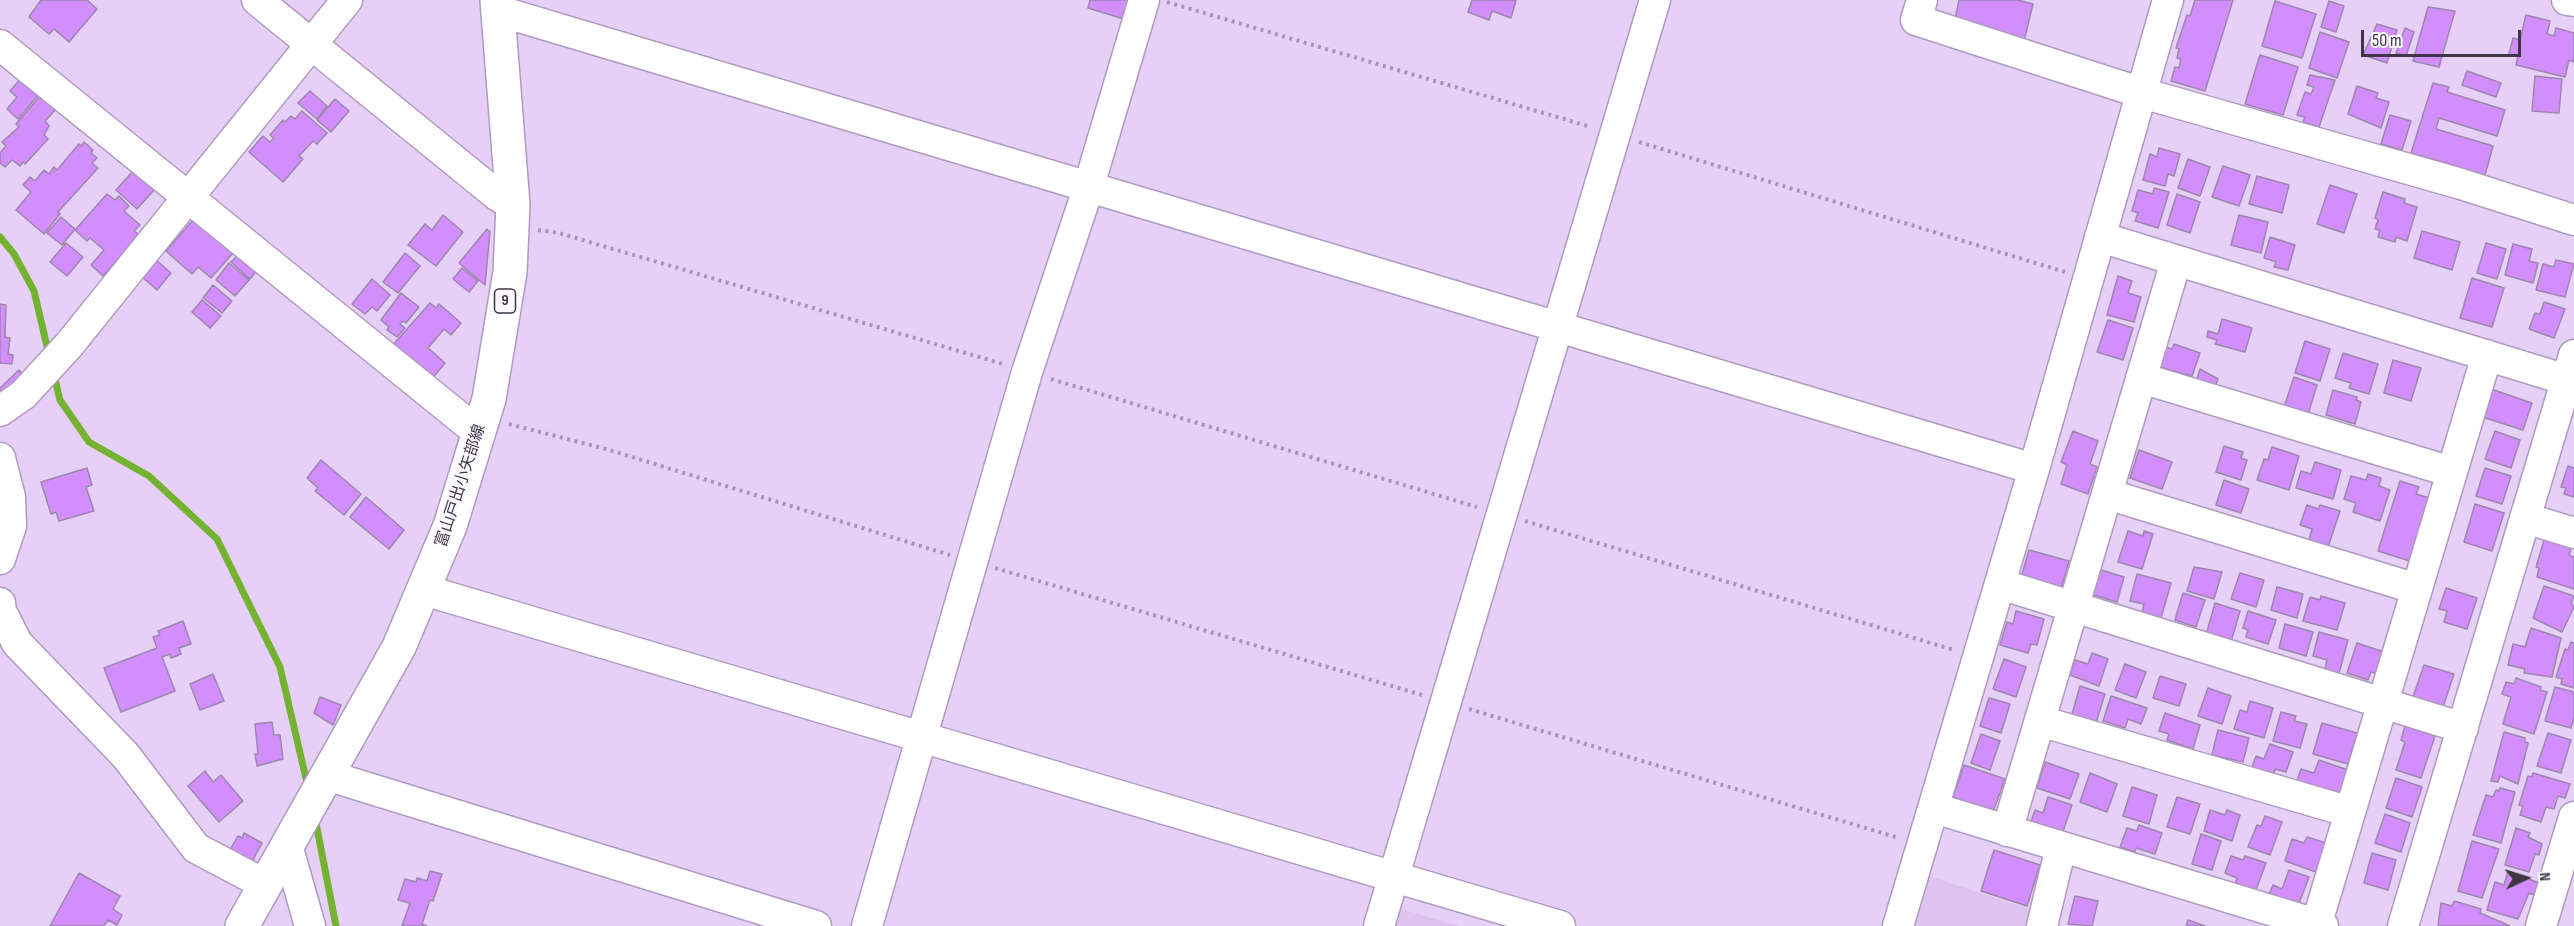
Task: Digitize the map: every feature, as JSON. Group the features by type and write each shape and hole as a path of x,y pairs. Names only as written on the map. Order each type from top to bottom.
{"main road":[{"name":"富山戸出小矢部線","path":"243,926 399,647 450,526 482,425 510,272 512,215 498,5"}],"street":[{"path":"257,0 489,189 512,215"},
{"path":"0,411 23,395 69,345 187,195 347,0"},
{"path":"867,926 924,737 1027,372 1088,189 1144,0"},
{"path":"1379,926 1655,0"},
{"path":"1922,0 1916,20 2142,93 2461,184 2574,220"},
{"path":"1898,926 2034,469 2168,0"},
{"path":"2567,0 2574,1"},
{"path":"498,5 1088,189 2034,469"},
{"path":"0,45 187,195 482,425"},
{"path":"2100,237 2487,356 2570,379 2525,518 2403,926"},
{"path":"2007,831 2176,261"},
{"path":"1934,808 2318,925 2487,356"},
{"path":"2141,378 2452,472"},
{"path":"0,458 10,497 11,526 0,559"},
{"path":"2107,494 2416,589"},
{"path":"2525,518 2574,533"},
{"path":"2000,584 2463,728"},
{"path":"424,590 1394,875 1560,926"},
{"path":"0,603 1,611 17,643 126,756 196,848 266,885"},
{"path":"2040,721 2350,812"},
{"path":"323,780 816,926"},
{"path":"2541,926 2574,817"},
{"path":"290,840 310,926"},
{"path":"2042,926 2061,847"}],"path":[{"path":"512,215 560,233 1978,657"},
{"path":"482,425 617,453 973,562 1923,845"}],"shaded area":[{"path":"1926,875 2032,910 2027,926 1911,926"},
{"path":"1398,908 1459,926 1393,926"}],"building":[{"path":"41,0 87,0 97,9 69,42 54,29 49,34 29,17"},
{"path":"1090,0 1133,0 1127,20 1088,8"},
{"path":"1472,0 1516,0 1511,18 1492,11 1489,20 1468,12"},
{"path":"1959,0 2018,0 2033,4 2024,41 1954,24"},
{"path":"2195,0 2233,0 2205,91 2171,81 2175,67 2179,68 2181,59 2177,58 2179,49 2176,48 2187,15 2190,16"},
{"path":"2275,1 2316,14 2302,58 2262,46"},
{"path":"2329,1 2344,6 2336,32 2321,27"},
{"path":"2428,7 2455,11 2439,67 2413,61"},
{"path":"2526,15 2550,21 2547,34 2554,36 2556,28 2574,33 2574,62 2569,60 2565,77 2516,65 2518,56 2509,54 2513,38 2520,40"},
{"path":"2377,24 2397,30 2387,63 2363,55"},
{"path":"2405,28 2414,32 2406,56 2396,53"},
{"path":"2320,32 2349,42 2337,78 2309,68"},
{"path":"2260,55 2298,67 2283,115 2245,104"},
{"path":"2467,71 2501,83 2496,97 2462,85"},
{"path":"2310,75 2335,80 2319,127 2303,122 2305,117 2297,115 2305,92 2311,94 2314,87 2307,85"},
{"path":"2535,76 2562,79 2559,113 2532,111"},
{"path":"22,77 40,93 18,119 7,109 17,97 10,91"},
{"path":"2433,83 2449,87 2447,92 2505,110 2497,136 2439,118 2436,129 2493,146 2485,175 2411,153"},
{"path":"2357,86 2378,93 2376,98 2389,102 2381,128 2348,114"},
{"path":"310,91 327,106 317,119 298,103"},
{"path":"41,95 56,109 45,121 49,126 44,135 48,139 25,164 23,162 20,166 12,160 5,167 0,163 0,153 6,146 2,142 19,127 16,124"},
{"path":"335,99 349,111 331,132 317,120"},
{"path":"302,111 327,133 317,144 313,141 299,156 303,159 283,182 249,152 263,136 270,142 274,138 270,135 283,120 285,122 291,116 295,119"},
{"path":"2390,115 2411,121 2402,150 2381,144"},
{"path":"84,142 93,150 91,153 97,158 92,163 98,168 58,212 60,214 44,234 16,210 31,192 23,185 30,177 35,181 44,170 49,174 54,167 57,170 79,144 81,146"},
{"path":"2159,148 2180,154 2174,176 2168,174 2165,186 2143,180 2150,154 2157,157"},
{"path":"2188,159 2210,167 2200,196 2178,188"},
{"path":"2223,166 2250,175 2239,206 2212,197"},
{"path":"134,170 155,189 137,209 116,190"},
{"path":"2257,176 2289,185 2282,213 2249,204"},
{"path":"2330,185 2357,194 2344,233 2317,224"},
{"path":"2154,188 2169,192 2158,228 2135,221 2138,213 2132,211 2138,190 2153,194"},
{"path":"2383,192 2405,199 2404,203 2417,207 2407,241 2396,237 2395,242 2378,237 2380,230 2375,229 2378,220 2375,218"},
{"path":"107,194 115,200 119,196 129,206 124,211 140,225 134,231 138,234 133,240 137,242 128,252 126,250 103,276 91,265 104,250 90,238 87,241 75,230"},
{"path":"2177,194 2200,202 2190,233 2167,225"},
{"path":"443,215 463,232 436,266 408,245 425,224 432,230"},
{"path":"2239,215 2268,222 2261,253 2231,245"},
{"path":"61,217 75,229 62,245 47,233"},
{"path":"193,220 199,225 201,223 234,252 211,278 198,267 192,274 166,251"},
{"path":"487,229 490,232 485,285 459,263"},
{"path":"2422,231 2460,242 2452,270 2414,258"},
{"path":"2270,237 2295,245 2288,270 2274,267 2276,262 2264,258"},
{"path":"66,243 83,257 67,276 50,262"},
{"path":"2486,243 2506,249 2497,279 2477,273"},
{"path":"2513,244 2532,249 2529,261 2538,263 2533,283 2505,275"},
{"path":"405,253 420,266 398,293 383,282"},
{"path":"239,254 257,270 250,279 231,262"},
{"path":"155,259 171,273 157,290 141,276"},
{"path":"2556,260 2574,264 2565,297 2536,290 2543,264 2554,267"},
{"path":"229,263 249,280 235,296 216,280"},
{"path":"462,268 478,281 469,292 453,279"},
{"path":"2118,276 2132,281 2128,293 2141,297 2134,322 2107,315"},
{"path":"2472,278 2504,288 2492,327 2460,318"},
{"path":"372,279 390,295 377,311 372,307 365,314 352,304"},
{"path":"213,285 232,301 222,313 203,298"},
{"path":"401,293 419,307 406,323 403,321 400,324 405,328 397,337 387,330 389,327 381,320"},
{"path":"202,300 221,316 210,328 192,312"},
{"path":"2544,302 2565,309 2554,338 2529,329 2535,313 2540,314"},
{"path":"430,303 436,308 439,304 461,323 451,335 444,329 428,348 445,363 431,380 392,346"},
{"path":"0,304 6,305 5,337 10,338 8,354 13,355 12,364 0,363"},
{"path":"2222,319 2252,328 2245,352 2215,344 2217,340 2207,337 2208,331 2218,334"},
{"path":"2108,320 2133,328 2123,360 2097,352"},
{"path":"2305,341 2330,349 2320,381 2295,373"},
{"path":"2174,344 2200,353 2192,376 2156,366 2163,346 2172,349"},
{"path":"2343,353 2378,364 2369,394 2349,388 2351,383 2335,378"},
{"path":"2393,360 2421,368 2411,401 2384,393"},
{"path":"2200,369 2218,379 2213,392 2195,386"},
{"path":"19,370 26,378 0,402 0,388"},
{"path":"2294,377 2317,385 2306,421 2282,413"},
{"path":"2491,389 2532,403 2523,430 2482,417"},
{"path":"2333,390 2357,397 2356,400 2361,402 2355,424 2326,415"},
{"path":"2073,431 2098,441 2090,464 2097,467 2088,494 2061,484 2067,465 2061,462"},
{"path":"2495,431 2520,440 2511,468 2485,459"},
{"path":"2224,446 2243,452 2241,458 2247,460 2241,480 2216,472"},
{"path":"2272,447 2299,456 2289,490 2257,480 2264,459 2268,460"},
{"path":"2139,450 2172,462 2162,489 2130,478"},
{"path":"321,460 361,494 344,515 315,491 318,488 307,478"},
{"path":"2315,462 2341,470 2333,499 2296,488 2301,471 2311,474"},
{"path":"2568,466 2574,468 2574,497 2564,494 2566,488 2561,487"},
{"path":"87,468 92,485 86,487 94,511 59,521 56,512 51,514 41,482"},
{"path":"2485,468 2511,476 2502,504 2476,496"},
{"path":"2368,474 2381,478 2379,486 2390,490 2380,521 2353,512 2356,503 2344,499 2351,476 2366,480"},
{"path":"2224,480 2249,489 2241,513 2216,505"},
{"path":"2400,481 2419,487 2416,494 2433,499 2413,562 2378,551"},
{"path":"366,497 404,530 389,549 350,517"},
{"path":"2475,504 2504,513 2492,551 2464,542"},
{"path":"2307,505 2318,509 2320,505 2340,511 2328,547 2309,540 2312,529 2300,525"},
{"path":"2128,531 2143,536 2144,531 2153,534 2142,569 2118,562"},
{"path":"2545,537 2572,545 2569,555 2574,557 2574,589 2537,577 2539,568 2536,567"},
{"path":"2029,550 2069,561 2061,589 2021,578"},
{"path":"2194,567 2222,572 2214,599 2187,591"},
{"path":"2098,569 2124,577 2117,602 2090,594"},
{"path":"2240,573 2264,580 2256,607 2231,599"},
{"path":"2137,574 2171,583 2161,618 2142,613 2144,604 2130,601"},
{"path":"2544,586 2574,596 2571,603 2574,607 2562,632 2533,618"},
{"path":"2277,587 2303,594 2297,618 2271,610"},
{"path":"2446,588 2477,598 2467,629 2444,622 2447,611 2439,609"},
{"path":"2183,593 2205,600 2196,627 2175,620"},
{"path":"2321,596 2345,603 2337,630 2303,621 2310,597 2320,600"},
{"path":"2215,603 2240,611 2231,642 2206,635"},
{"path":"2016,611 2044,619 2037,645 2031,644 2028,653 2000,645 2007,622 2013,624"},
{"path":"2248,611 2276,620 2268,644 2246,637 2248,630 2243,628"},
{"path":"183,621 191,644 179,648 181,654 171,658 170,654 162,657 175,691 121,712 104,668 157,648 153,637 160,635 158,631"},
{"path":"2285,624 2313,632 2306,656 2279,648"},
{"path":"2531,628 2561,638 2552,677 2524,673 2525,669 2508,665 2513,644 2525,647"},
{"path":"2319,632 2348,640 2338,677 2324,673 2327,660 2313,656"},
{"path":"2571,642 2574,643 2574,688 2561,684 2562,679 2556,677 2565,649 2568,650"},
{"path":"2357,643 2384,652 2377,674 2371,672 2368,680 2347,673"},
{"path":"2092,653 2108,659 2099,686 2070,675 2075,660 2088,664"},
{"path":"2004,659 2026,667 2016,697 1993,689"},
{"path":"2125,664 2146,672 2136,698 2115,690"},
{"path":"2424,665 2454,674 2443,707 2413,697"},
{"path":"213,674 224,701 200,710 190,684"},
{"path":"2160,676 2186,684 2179,706 2153,698"},
{"path":"2516,678 2541,687 2540,690 2547,692 2534,734 2503,724 2511,697 2502,694 2506,682 2514,684"},
{"path":"2080,686 2105,694 2095,726 2071,718"},
{"path":"2555,687 2574,692 2574,718 2571,728 2545,721"},
{"path":"2208,688 2231,696 2222,724 2198,716"},
{"path":"2111,696 2147,708 2141,724 2128,719 2125,728 2103,721"},
{"path":"320,697 341,705 333,725 314,713"},
{"path":"1989,698 2010,704 2001,733 1980,726"},
{"path":"2250,701 2273,708 2264,738 2234,729 2240,710 2247,712"},
{"path":"2281,712 2296,716 2294,721 2307,724 2300,748 2273,741"},
{"path":"2165,713 2200,725 2193,749 2167,740 2169,734 2159,731"},
{"path":"272,722 274,735 280,735 283,759 257,766 255,724"},
{"path":"2322,723 2357,733 2348,764 2313,754"},
{"path":"2405,726 2435,736 2421,778 2396,770 2405,742 2401,740"},
{"path":"2218,730 2249,738 2243,762 2212,755"},
{"path":"2504,732 2525,738 2525,742 2528,743 2518,784 2500,776 2498,782 2491,781"},
{"path":"2548,733 2571,740 2561,773 2537,766"},
{"path":"1981,734 2000,741 1990,770 1971,763"},
{"path":"2270,744 2293,752 2286,772 2275,769 2273,776 2252,768 2256,756 2264,759"},
{"path":"2319,760 2348,770 2338,799 2296,784 2301,769 2314,773"},
{"path":"2045,762 2079,774 2070,799 2037,788"},
{"path":"1964,765 2005,779 1993,812 1953,797"},
{"path":"205,771 213,782 221,775 243,801 219,822 188,786"},
{"path":"2090,773 2117,784 2107,812 2080,802"},
{"path":"2533,773 2570,784 2565,798 2558,796 2554,809 2546,807 2541,822 2520,815 2523,806 2519,805 2528,776 2532,777"},
{"path":"2396,778 2422,787 2412,817 2386,808"},
{"path":"2132,787 2157,795 2149,824 2123,816"},
{"path":"2500,788 2515,792 2501,843 2473,835 2486,795 2493,797 2496,790 2499,791"},
{"path":"2048,797 2072,805 2061,837 2029,827 2035,810 2043,813"},
{"path":"2177,797 2200,804 2190,834 2167,827"},
{"path":"2210,810 2225,815 2227,810 2240,815 2232,841 2204,831"},
{"path":"2385,814 2410,823 2401,852 2375,843"},
{"path":"2265,816 2282,822 2270,855 2248,847 2257,825 2261,826"},
{"path":"2139,825 2162,833 2155,854 2136,848 2135,852 2120,847 2127,828 2137,831"},
{"path":"2516,828 2530,833 2528,837 2542,844 2539,855 2535,854 2529,872 2505,865"},
{"path":"244,833 262,843 252,862 230,850 238,836 242,838"},
{"path":"2201,834 2221,841 2212,870 2192,864"},
{"path":"2307,837 2326,843 2316,872 2285,861 2292,839 2304,843"},
{"path":"2472,841 2499,849 2482,898 2458,891"},
{"path":"1994,850 2040,865 2027,906 1981,891"},
{"path":"2372,853 2396,860 2388,890 2364,883"},
{"path":"2231,856 2243,860 2245,856 2266,863 2254,895 2234,888 2237,878 2225,873"},
{"path":"2289,870 2309,877 2298,906 2267,900 2273,885 2282,889"},
{"path":"430,871 442,874 422,924 427,926 402,926 410,903 398,900 405,879 416,882 417,878 427,881"},
{"path":"2508,871 2539,883 2535,895 2529,893 2518,919 2487,910 2495,882 2504,885"},
{"path":"79,873 120,896 113,909 122,915 117,925 108,920 104,926 50,926"},
{"path":"2075,896 2098,901 2092,926 2068,924"},
{"path":"2454,901 2481,909 2480,913 2510,926 2438,926 2441,903 2452,906"},
{"path":"2188,920 2205,926 2186,926"}],"waterway":[{"path":"0,237 14,254 34,291 49,355"},
{"path":"54,375 60,400 89,442 149,476 217,539 280,667 308,787"},
{"path":"315,818 336,926"}]}
